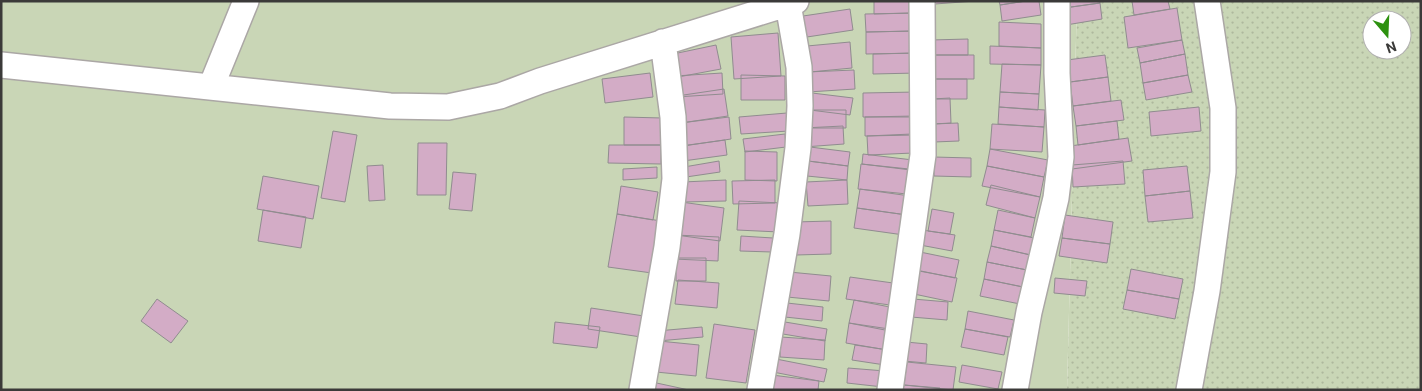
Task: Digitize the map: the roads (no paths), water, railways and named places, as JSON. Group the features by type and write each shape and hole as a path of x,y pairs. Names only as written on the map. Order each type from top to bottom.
{"street":[{"path":"211,87 246,1"},
{"path":"890,390 923,155 922,1"},
{"path":"1014,390 1029,312 1056,198 1061,157 1057,73 1057,1"},
{"path":"1189,390 1207,291 1223,172 1223,108 1207,1"},
{"path":"1,65 390,106 448,107 500,96 540,81 792,3 799,67 798,148 788,234 760,390"},
{"path":"642,390 667,247 674,179 672,117 663,42"}]}
